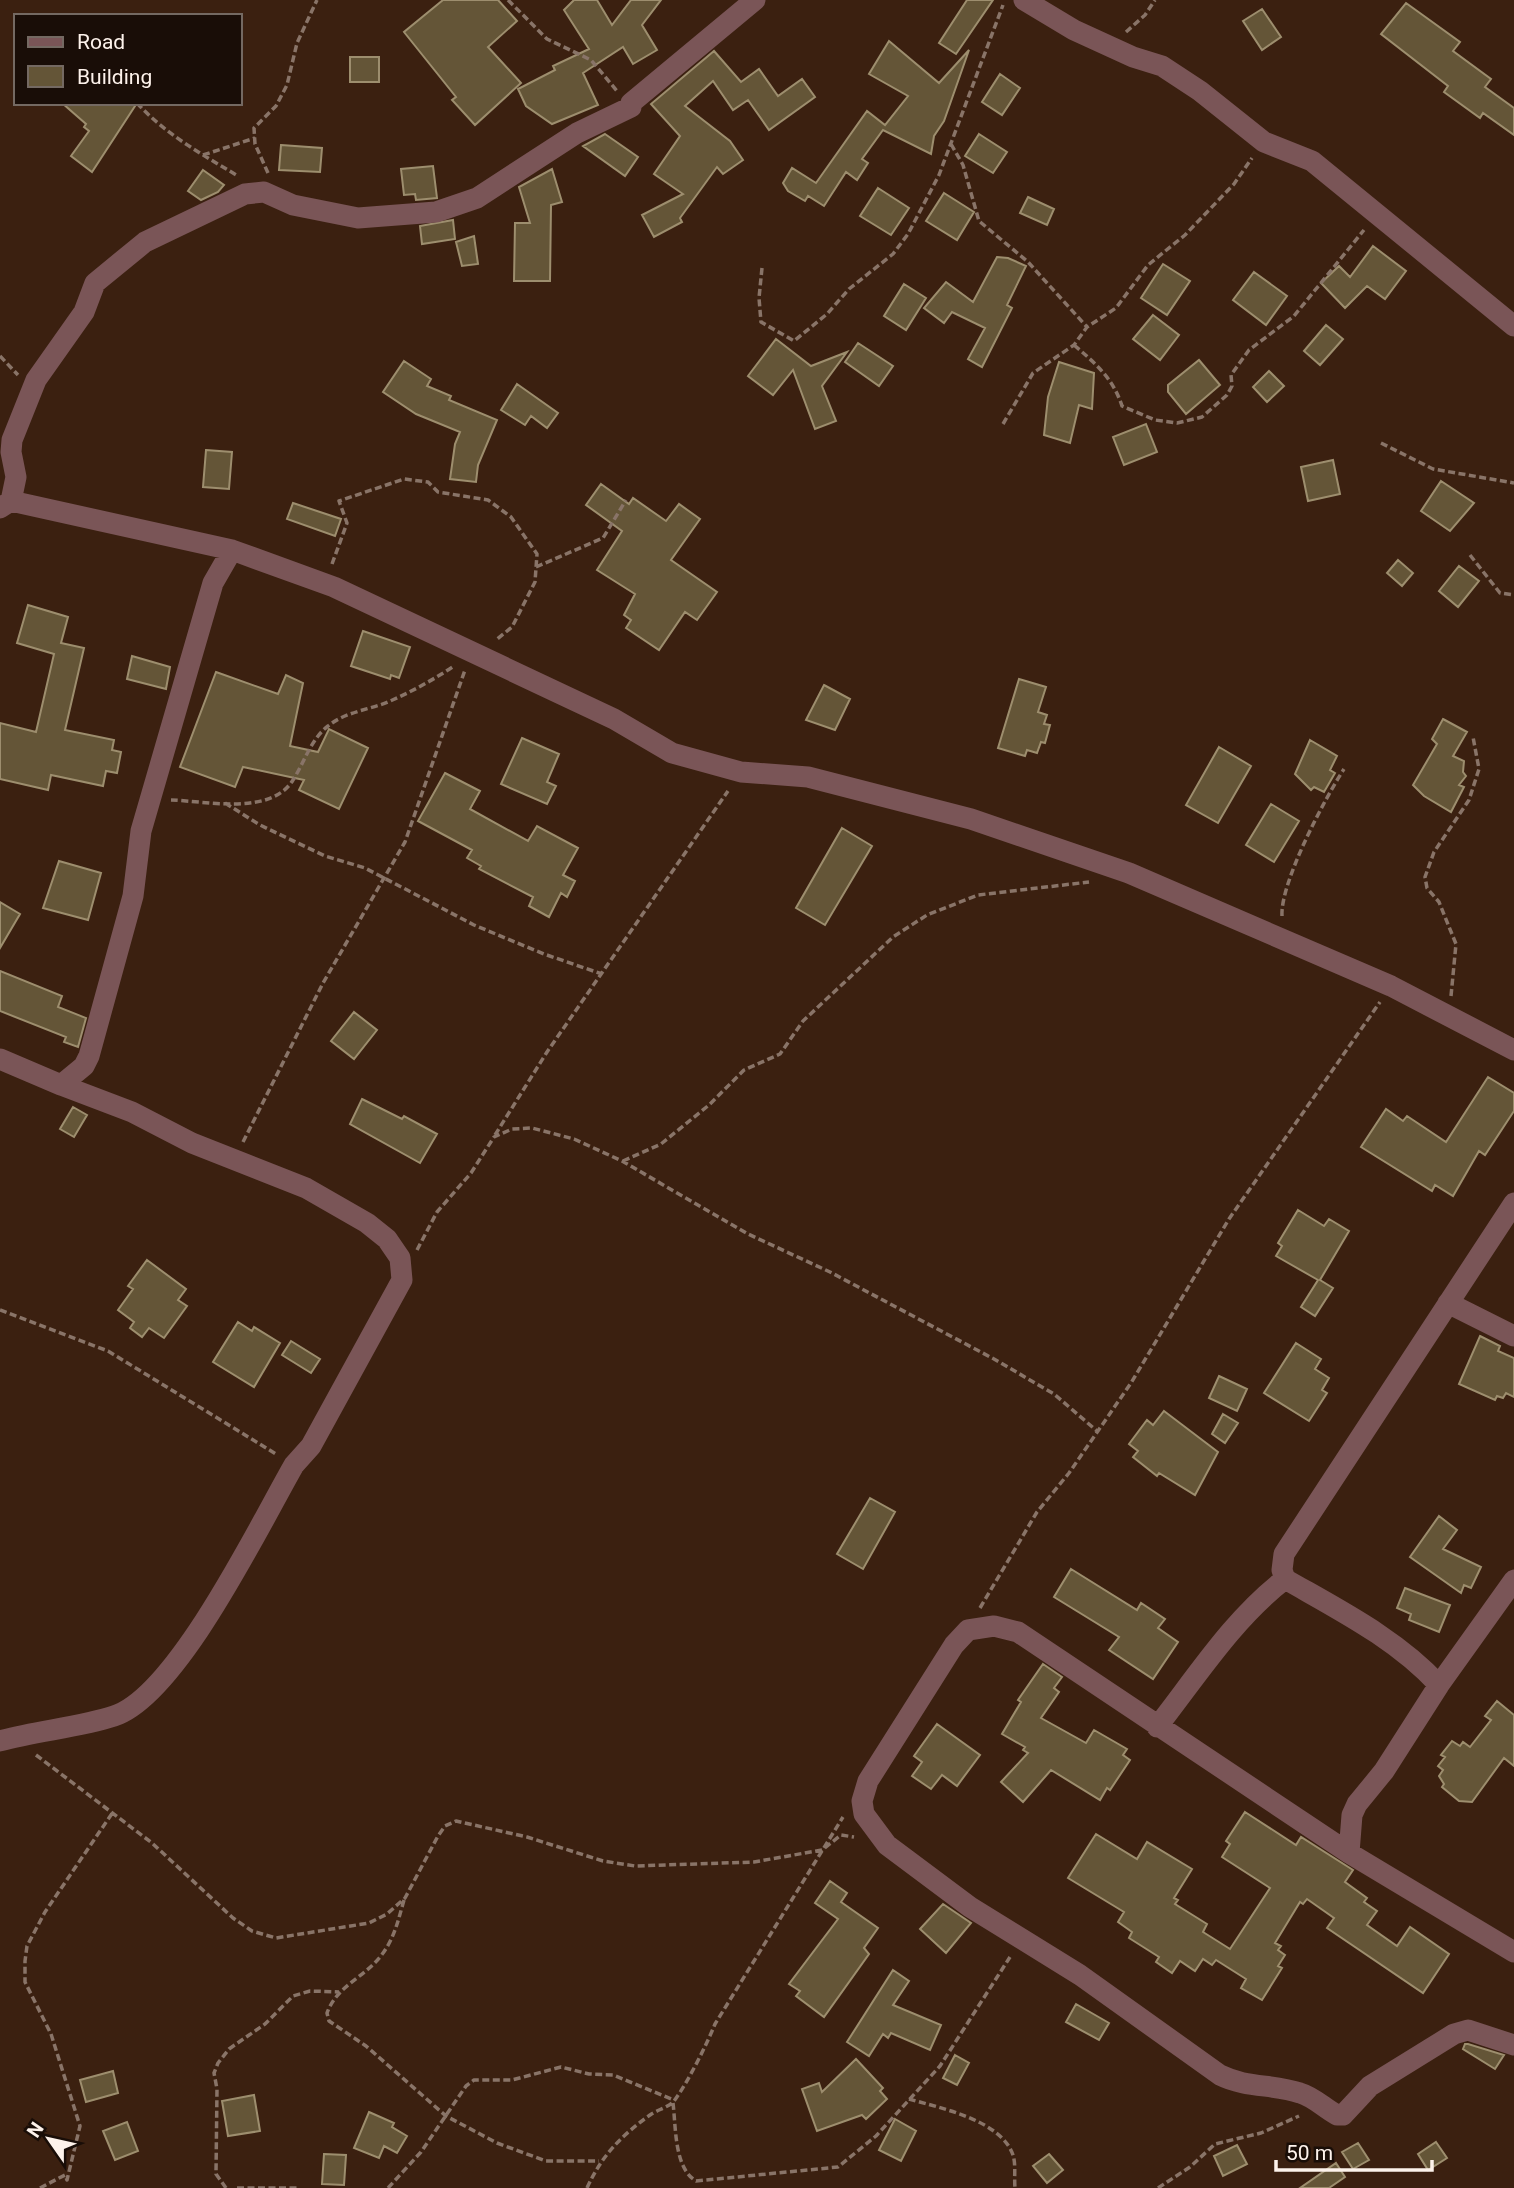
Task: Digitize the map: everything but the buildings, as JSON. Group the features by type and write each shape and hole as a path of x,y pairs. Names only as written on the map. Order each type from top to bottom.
{"street":[{"path":"755,0 631,103 631,107 577,133 477,198 436,212 358,218 293,205 267,194 245,194 145,242 95,283 84,312 48,359 28,398 12,440 10,452 16,477 6,505 232,550 334,587 614,719 673,753 741,772 808,777 971,819 1129,873 1391,986 1514,1050"},
{"path":"1024,0 1074,30 1162,66 1200,91 1264,142 1312,161 1514,326"},
{"path":"61,1085 84,1066 89,1056 133,896 141,831 213,583 232,550"},
{"path":"0,1059 132,1112 192,1143 306,1188 367,1223 387,1239 400,1258 402,1280 311,1446 294,1465 215,1603 168,1672 139,1703 115,1716 0,1741"},
{"path":"1439,1685 1422,1665 1393,1643 1285,1579 1282,1570 1284,1554 1514,1203"},
{"path":"1448,1303 1514,1336"},
{"path":"1157,1727 1240,1619 1258,1600 1285,1579"},
{"path":"1349,1853 1352,1815 1357,1804 1384,1771 1439,1685 1514,1580"},
{"path":"1514,1952 1349,1853 1018,1632 993,1626 968,1630 954,1644 868,1781 862,1801 864,1814 887,1845 1022,1941 1080,1975 1220,2075 1238,2084 1297,2092 1312,2098 1332,2112 1343,2115 1370,2086 1454,2034 1468,2030 1514,2045"}],"path":[{"path":"139,105 155,121 203,155 267,194 268,173 254,128 259,119 276,106 288,85 297,43 317,0"},
{"path":"508,0 547,39 591,60 631,107"},
{"path":"762,268 761,322 794,341 827,314 849,289 893,254 908,234 951,144 1005,0"},
{"path":"1110,46 1145,15 1155,0"},
{"path":"203,155 255,138"},
{"path":"1003,424 1033,373 1074,345 1087,327 1116,308 1148,265 1185,235 1234,184 1264,142"},
{"path":"951,144 963,165 979,221 1028,262 1087,327"},
{"path":"1074,345 1099,365 1116,388 1122,406 1155,420 1177,423 1202,417 1227,396 1232,386 1231,375 1249,350 1294,316 1314,294 1324,276 1351,242 1379,216"},
{"path":"1381,443 1433,469 1514,483"},
{"path":"150,800 223,802 268,799 283,791 292,783 317,737 328,726 348,714 386,703 434,680 475,655 512,627 535,582 537,554 511,517 488,500 438,492 428,482 404,479 339,501 346,523 332,560 334,587"},
{"path":"536,567 603,538 626,500"},
{"path":"1471,555 1500,593 1514,594"},
{"path":"234,1160 323,983 362,913 386,879 418,811 475,655"},
{"path":"1449,1015 1456,944 1439,902 1427,888 1425,877 1434,852 1469,800 1479,769 1472,737"},
{"path":"1283,940 1281,910 1284,898 1323,801 1344,769"},
{"path":"402,1280 437,1212 471,1173 533,1073 741,772"},
{"path":"223,802 260,825 325,856 365,868 474,925 602,974"},
{"path":"622,1161 661,1144 731,1086 744,1070 780,1054 803,1021 894,937 927,915 978,895 1093,881"},
{"path":"968,1630 1037,1511 1069,1473 1131,1384 1229,1219 1391,986"},
{"path":"494,1137 512,1129 533,1128 574,1139 622,1161 748,1234 830,1272 994,1359 1054,1394 1097,1431"},
{"path":"0,1310 108,1351 294,1465"},
{"path":"32,1753 76,1788 113,1812 233,1918 252,1931 276,1938 369,1923 387,1914 405,1898"},
{"path":"65,2175 67,2180 80,2126 51,2034 25,1982 25,1961 27,1946 45,1912 113,1812"},
{"path":"587,2188 599,2161 620,2137 654,2111 673,2102 706,2046 715,2024 845,1815"},
{"path":"599,2161 546,2161 497,2143 446,2116 387,2063 329,2021 327,2013 339,1992 379,1959 393,1940 405,1898 445,1826 456,1821 527,1837 603,1861 635,1867 754,1862 821,1850 841,1835 887,1845"},
{"path":"673,2102 681,2161 687,2175 696,2181 838,2168 876,2136 940,2066 998,1972 1022,1941"},
{"path":"226,2188 216,2174 217,2089 214,2073 218,2063 229,2049 272,2018 293,1996 310,1991 339,1992"},
{"path":"388,2188 421,2152 474,2080 512,2080 561,2067 589,2074 613,2075 673,2102"},
{"path":"909,2099 972,2117 1002,2139 1013,2155 1015,2188"},
{"path":"1158,2188 1190,2167 1215,2144 1261,2133 1306,2113 1332,2112"},
{"path":"40,2188 65,2175"},
{"path":"65,2175 69,2188"},
{"path":"237,2188 297,2188"}]}
